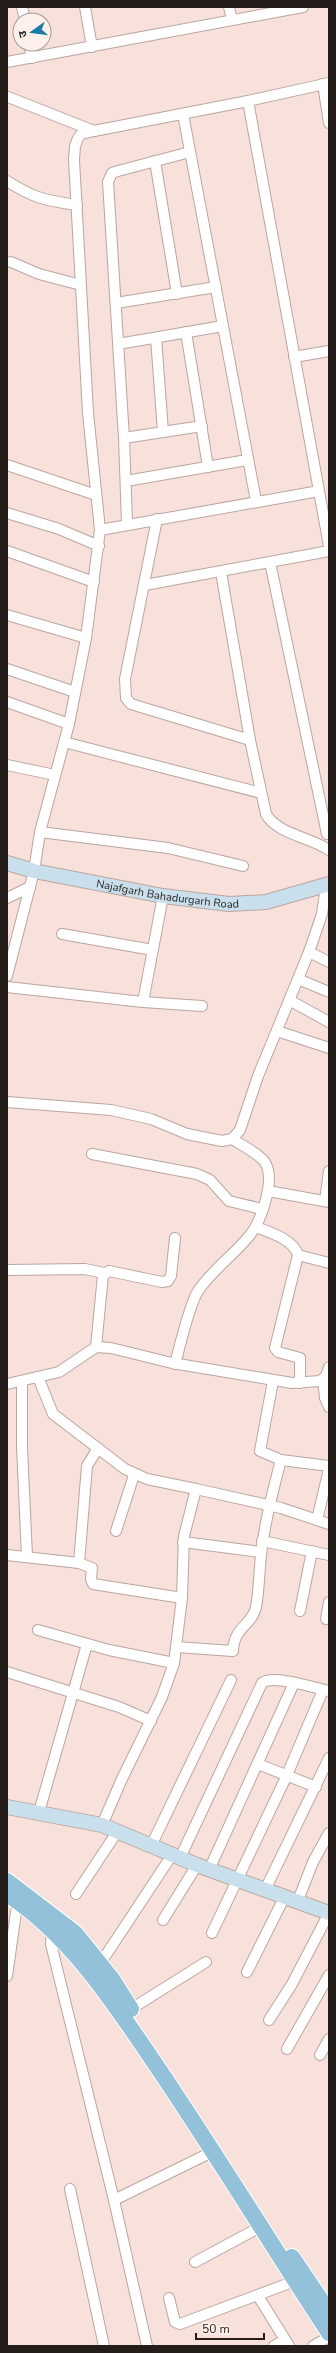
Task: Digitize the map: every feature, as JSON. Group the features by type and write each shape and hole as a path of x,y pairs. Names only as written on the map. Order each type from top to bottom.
{"main road":[{"path":"7,1881 17,1897 52,1930 102,1985 190,2108 329,2312"},
{"path":"17,1897 75,1933 100,1964 131,2009 214,2151 329,2333"}],"street":[{"path":"85,7 92,46"},
{"path":"229,7 232,20"},
{"path":"7,62 303,7"},
{"path":"31,52 32,58"},
{"path":"7,976 9,958 34,871 40,832 69,724 86,638 99,546 100,530 88,413 74,160 75,142 81,134 326,84 329,123"},
{"path":"8,97 94,131"},
{"path":"248,101 329,546"},
{"path":"183,114 247,460 256,500"},
{"path":"128,524 108,182 112,173 190,152"},
{"path":"155,161 177,294"},
{"path":"7,181 33,197 77,205"},
{"path":"10,262 39,274 81,285"},
{"path":"116,303 216,287"},
{"path":"118,344 223,326"},
{"path":"186,332 208,467"},
{"path":"156,338 163,432"},
{"path":"294,357 329,351"},
{"path":"124,438 202,426"},
{"path":"126,481 247,460"},
{"path":"7,465 96,495"},
{"path":"100,530 256,500 319,491"},
{"path":"7,512 59,529 99,546"},
{"path":"157,519 125,679 126,698 131,704 250,740"},
{"path":"7,551 94,582"},
{"path":"145,585 329,551"},
{"path":"270,562 328,833 320,844"},
{"path":"221,572 250,740 261,793 270,820 278,826 320,844 329,850"},
{"path":"7,615 86,638"},
{"path":"8,673 75,692"},
{"path":"7,702 69,724"},
{"path":"64,742 261,793"},
{"path":"7,765 55,775"},
{"path":"40,832 168,848 243,866"},
{"name":"Najafgarh Bahadurgarh Road","path":"7,863 34,871 163,896 229,904 266,902 327,885"},
{"path":"7,1102 111,1110 151,1119 187,1134 222,1141 232,1139 240,1130 258,1076 309,952 326,917 327,885"},
{"path":"7,898 30,887"},
{"path":"143,1002 163,896"},
{"path":"62,934 153,950"},
{"path":"309,952 329,962"},
{"path":"298,979 329,992"},
{"path":"7,987 143,1002 202,1006"},
{"path":"289,1000 329,1022"},
{"path":"277,1031 329,1048"},
{"path":"175,1364 196,1296 256,1227 268,1191 269,1177 264,1162 232,1139"},
{"path":"92,1154 202,1175 210,1180 229,1201 262,1209"},
{"path":"268,1191 327,1201 329,1171"},
{"path":"256,1227 284,1240 298,1255 329,1263"},
{"path":"7,1270 85,1269 104,1273 109,1271 162,1282 168,1281 171,1276 175,1238"},
{"path":"298,1255 275,1348 278,1352 300,1358 300,1383"},
{"path":"96,1347 104,1273"},
{"path":"7,1384 65,1369 96,1347 111,1348 175,1364 273,1380 300,1383 325,1383"},
{"path":"329,1367 325,1383 329,1407"},
{"path":"38,1377 53,1414 134,1475 269,1506 329,1524"},
{"path":"273,1380 260,1449 263,1454 281,1460 329,1468 317,1520"},
{"path":"22,1381 22,1447 27,1556"},
{"path":"79,1563 87,1466 98,1448"},
{"path":"176,1647 233,1651 235,1637 239,1630 250,1619 256,1608 262,1546 269,1506 281,1460"},
{"path":"116,1531 134,1475"},
{"path":"102,1825 116,1791 169,1681 174,1663 182,1598 185,1530 196,1489"},
{"path":"184,1542 262,1546 312,1551 329,1555"},
{"path":"300,1611 312,1551"},
{"path":"7,1555 27,1556 79,1563 92,1568 91,1579 93,1584 182,1598"},
{"path":"326,1620 329,1602"},
{"path":"38,1630 87,1644 174,1663"},
{"path":"39,1812 87,1644"},
{"path":"7,1672 73,1694 119,1707 151,1721"},
{"path":"151,1846 231,1680"},
{"path":"100,1964 176,1856 262,1683 270,1680 294,1683 326,1690 238,1881 212,1933"},
{"path":"163,1920 203,1867 258,1764 294,1683"},
{"path":"265,1890 329,1758"},
{"path":"258,1764 316,1787"},
{"path":"7,1807 102,1825 238,1881 329,1913 292,1984 268,2020"},
{"path":"76,1894 118,1832"},
{"path":"247,1972 291,1900 329,1833"},
{"path":"7,1976 17,1897"},
{"path":"52,1930 51,1944 114,2200 147,2346"},
{"path":"131,2009 206,1962"},
{"path":"287,2048 329,1975"},
{"path":"320,2055 329,2038"},
{"path":"114,2200 214,2151"},
{"path":"70,2189 104,2346"},
{"path":"195,2262 262,2226"},
{"path":"170,2298 176,2322 180,2324 295,2281"},
{"path":"258,2296 287,2343 274,2346"},
{"path":"313,2346 329,2337"}]}
